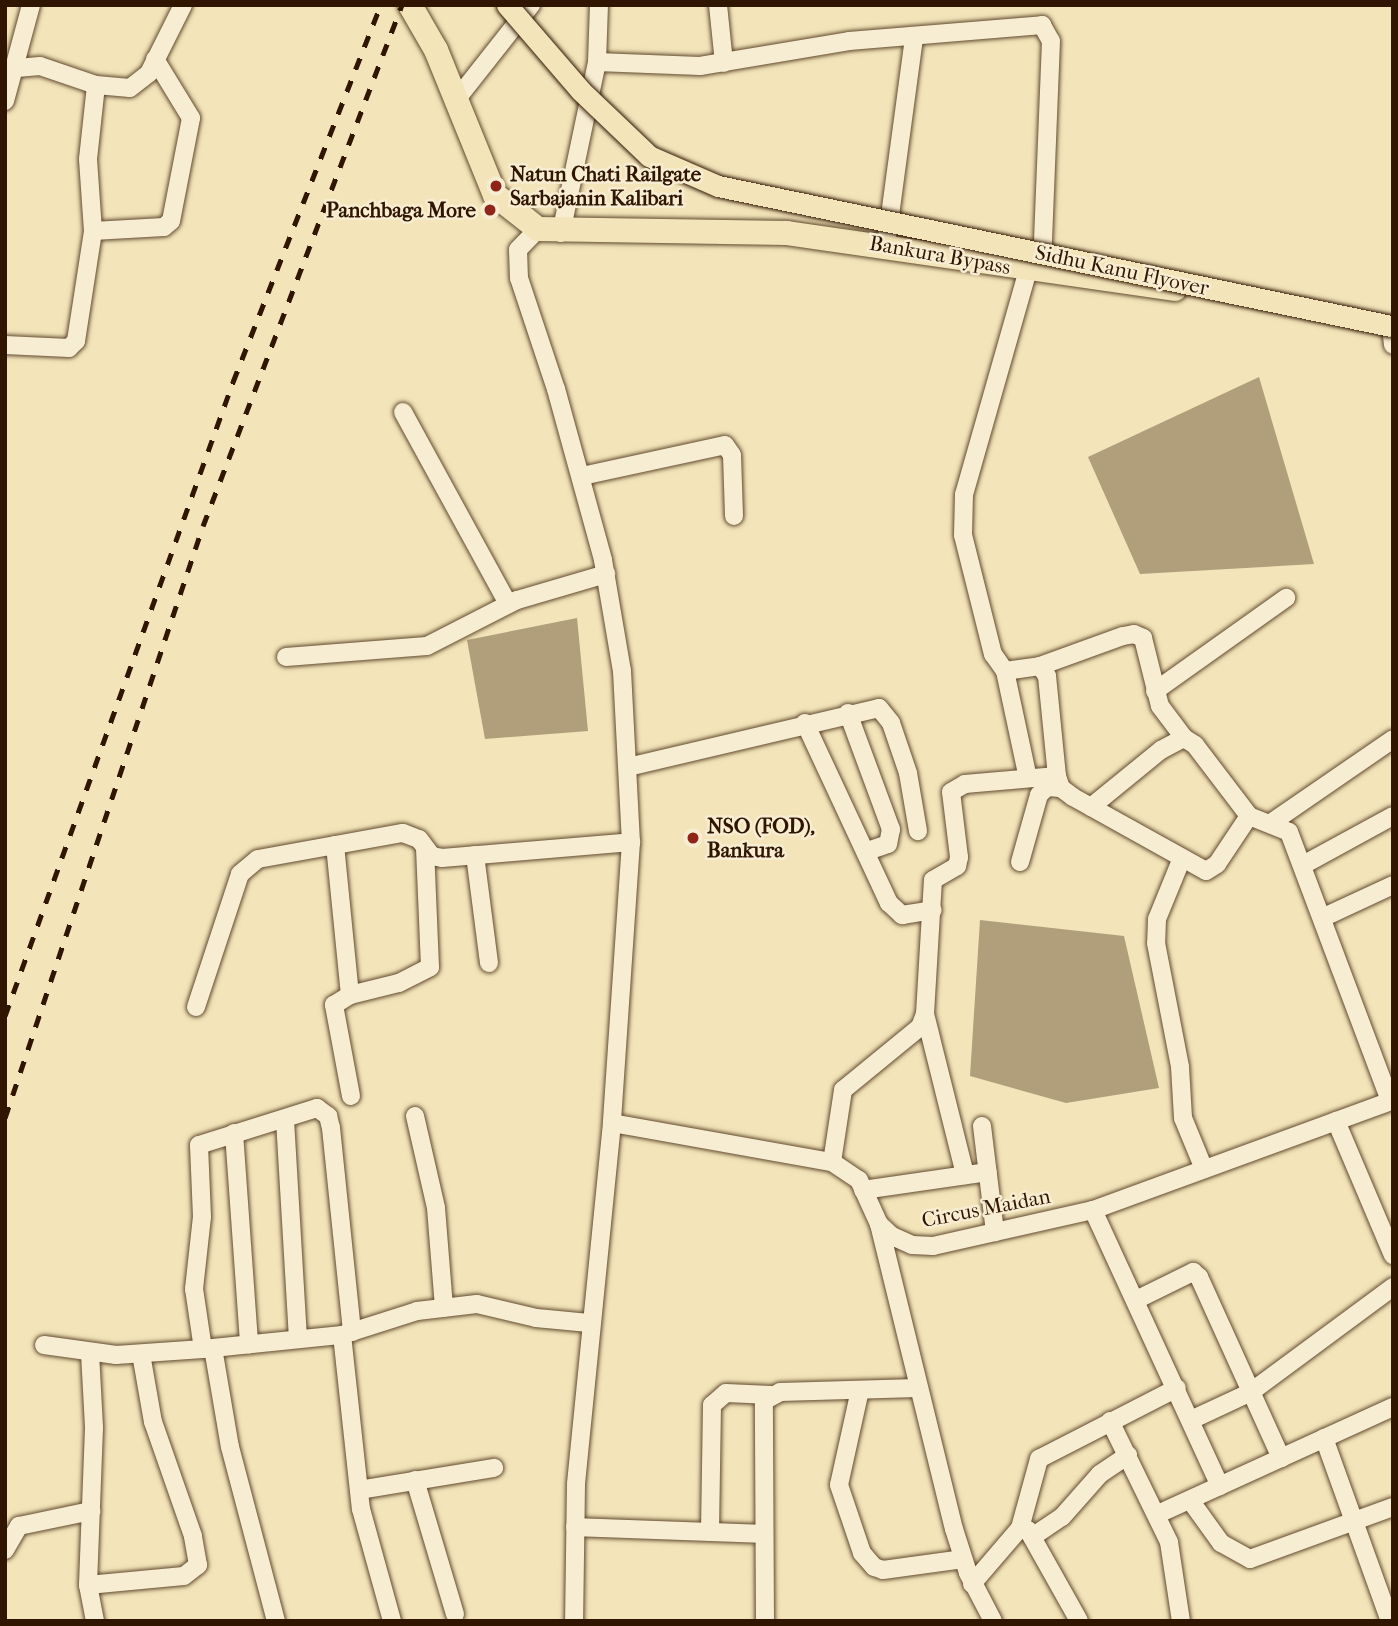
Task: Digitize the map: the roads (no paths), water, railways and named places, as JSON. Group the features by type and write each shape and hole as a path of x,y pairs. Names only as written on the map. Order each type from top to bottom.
{"highway":[{"path":"410,5 436,50 495,195 549,231"},
{"name":"Bankura Bypass","path":"549,231 787,233 886,245 1035,271 1179,290 1310,318 1392,332"}],"main road":[{"name":"Sidhu Kanu Flyover","path":"507,5 581,91 649,156 718,186 1392,332"}],"street":[{"path":"5,101 10,68 31,5"},
{"path":"10,68 40,66 96,85 130,88 145,79 183,5"},
{"path":"456,100 531,5"},
{"path":"574,1621 575,1527 589,1323 612,1123 631,842 628,767 622,671 606,574 582,476 519,278 518,250 549,231 597,62 599,5"},
{"path":"718,5 724,63"},
{"path":"597,62 724,63 849,41 1033,25 1048,31 1035,271 964,494 967,555 993,654 1005,671 1028,778"},
{"path":"886,245 914,37"},
{"path":"93,232 164,227 171,221 191,118 155,59"},
{"path":"5,345 73,346 93,232 88,159 96,85"},
{"path":"402,412 508,604"},
{"path":"582,476 725,445 732,455 734,516"},
{"path":"286,657 427,646 508,604 606,574"},
{"path":"1155,691 1286,598"},
{"path":"1005,671 1040,666 1134,634 1143,638 1155,691 1168,720 1184,738 1195,745 1249,816 1289,832 1391,1101"},
{"path":"1040,666 1051,689 1059,782"},
{"path":"628,767 872,707 886,713 908,773 918,831"},
{"path":"848,713 891,830 888,844 865,852"},
{"path":"805,723 895,911 902,915 933,911"},
{"path":"1091,807 1161,750 1184,738"},
{"path":"1271,823 1393,738"},
{"path":"832,1162 843,1090 920,1027 925,1014 933,880 957,866 959,857 951,792 965,784 1028,778 1059,782 1091,807 1206,871 1212,869 1249,816"},
{"path":"1020,862 1039,795 1047,787 1059,782"},
{"path":"1303,865 1393,816"},
{"path":"196,1007 240,874 258,859 403,833 413,834 425,849 442,858 631,842"},
{"path":"335,845 349,995"},
{"path":"351,1096 334,1005 349,995 399,983 430,967 425,849"},
{"path":"475,855 489,963"},
{"path":"1182,858 1157,919 1156,943 1180,1067 1180,1107 1204,1169"},
{"path":"1322,918 1393,885"},
{"path":"925,1014 965,1175"},
{"name":"Circus Maidan","path":"879,1224 912,1245 933,1246 1093,1210 1391,1101"},
{"path":"276,1621 230,1447 194,1289 202,1217 197,1155 206,1140 285,1120 317,1108 328,1116 359,1490 392,1621"},
{"path":"415,1116 436,1208 444,1308"},
{"path":"285,1120 298,1339"},
{"path":"1336,1121 1393,1255"},
{"path":"612,1123 832,1162 859,1180 879,1224 917,1388 963,1559 972,1584 993,1621"},
{"path":"982,1126 995,1232"},
{"path":"234,1133 249,1344"},
{"path":"863,1190 988,1172"},
{"path":"1093,1210 1220,1486"},
{"path":"1136,1300 1194,1272 1205,1287 1281,1458"},
{"path":"1191,1420 1251,1392 1393,1287"},
{"path":"44,1345 90,1353 141,1354 208,1349 347,1334 417,1311 477,1304 536,1318 589,1323"},
{"path":"90,1353 91,1511 88,1585 94,1621"},
{"path":"88,1585 184,1576 198,1565 193,1536 153,1422 141,1354"},
{"path":"710,1532 712,1405 726,1392 771,1395 917,1388"},
{"path":"972,1584 1009,1545 1022,1521 1039,1460 1177,1388"},
{"path":"860,1390 839,1485 862,1553 874,1567 883,1570 963,1559"},
{"path":"765,1621 762,1411 771,1395"},
{"path":"1158,1514 1393,1407"},
{"path":"1110,1421 1158,1514 1177,1573 1181,1621"},
{"path":"1324,1438 1354,1521 1386,1584 1391,1621"},
{"path":"1032,1538 1072,1508 1100,1474 1128,1455"},
{"path":"359,1490 494,1468"},
{"path":"415,1480 455,1614"},
{"path":"1190,1500 1221,1543 1250,1559 1393,1507"},
{"path":"5,1550 19,1526 91,1511"},
{"path":"1022,1521 1079,1621"},
{"path":"575,1527 764,1534"}],"railway":[{"path":"5,1016 233,382 381,5"},
{"path":"5,1118 203,526 402,5"}],"place":[{"name":"Natun Chati Railgate Sarbajanin Kalibari","path":"496,186"},
{"name":"Panchbaga More","path":"490,210"},
{"name":"NSO (FOD), Bankura","path":"693,838"}]}
